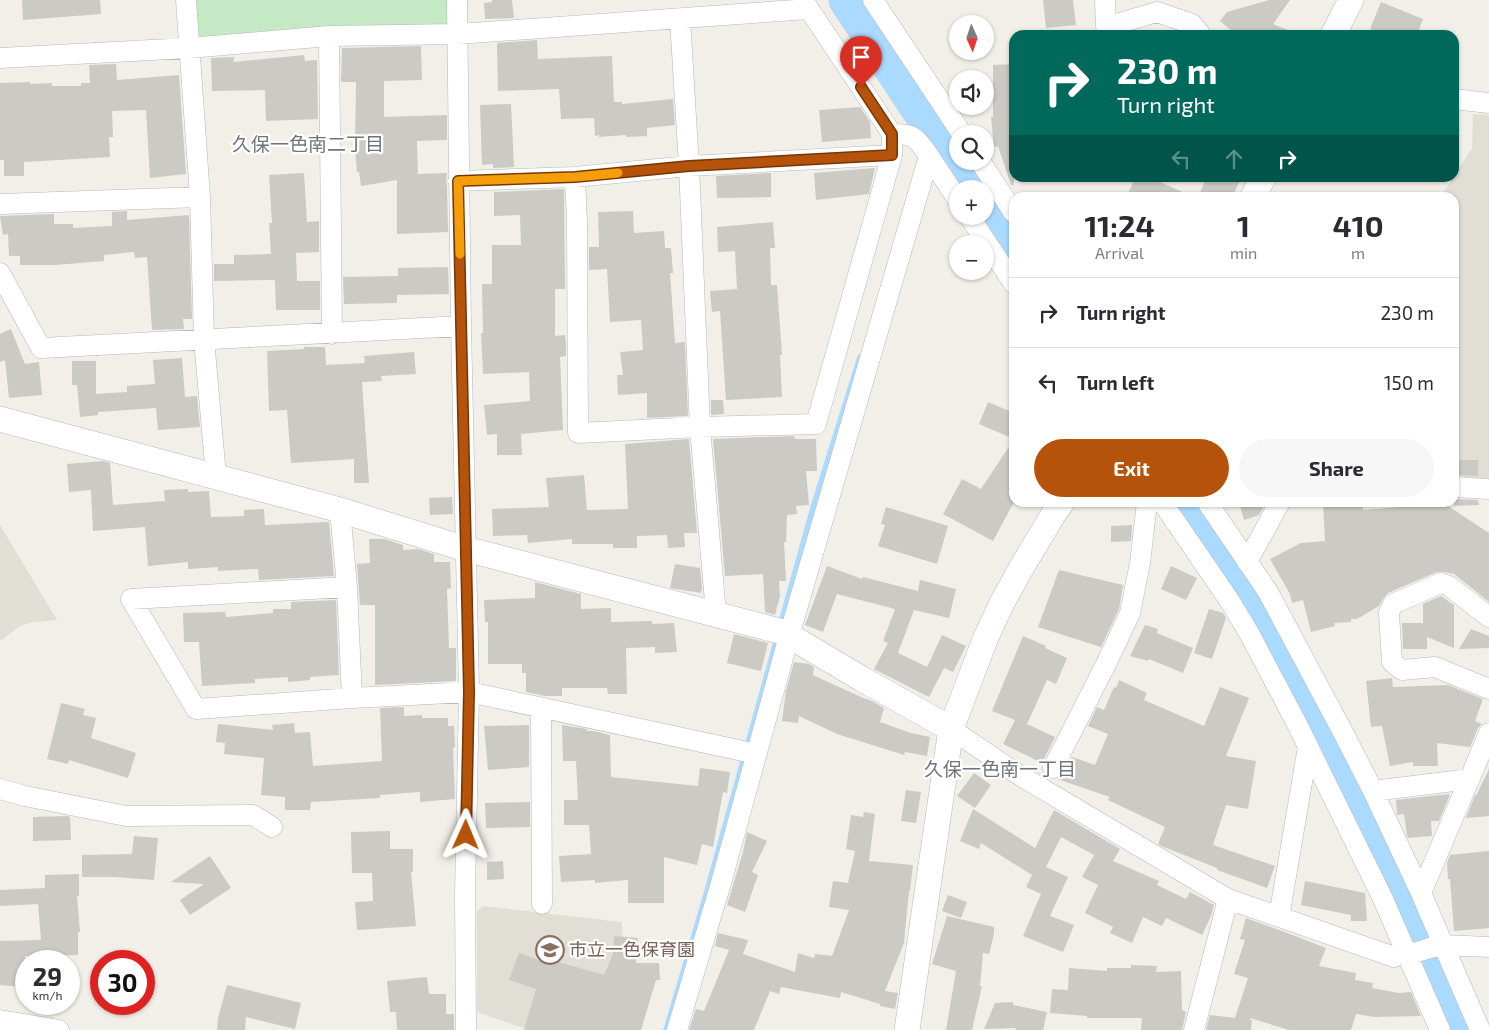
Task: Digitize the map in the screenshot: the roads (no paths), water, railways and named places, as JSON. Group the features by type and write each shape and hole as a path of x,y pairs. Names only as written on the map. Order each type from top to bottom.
{"street":[{"path":"186,0 200,197 204,339 216,476"},
{"path":"458,0 460,326 469,692 465,895 466,1030"},
{"path":"874,0 956,125"},
{"path":"1105,0 1106,27 1157,12 1192,24 1197,30"},
{"path":"1336,30 1351,0"},
{"path":"0,58 189,48 329,36 458,34 680,19 806,4 892,134 892,155 816,424 578,433 578,221 575,177"},
{"path":"680,19 689,166 700,427 716,614"},
{"path":"329,36 332,334"},
{"path":"1459,100 1489,104"},
{"path":"892,134 901,133 924,149 949,186"},
{"path":"677,1030 721,883 924,149"},
{"path":"458,181 575,177 689,166 892,155"},
{"path":"986,170 1009,205"},
{"path":"0,204 200,197"},
{"path":"975,225 1009,276"},
{"path":"0,273 41,348 460,326"},
{"path":"0,419 340,510 466,550 784,632 951,730 1025,778 1228,899 1401,956 1436,946 1489,948"},
{"path":"1459,487 1489,489"},
{"path":"907,1030 951,730 986,637 1002,603 1059,507"},
{"path":"1053,768 1130,613 1140,563 1146,507"},
{"path":"1165,507 1244,625 1308,747 1383,899 1401,956 1440,1030"},
{"path":"1210,507 1268,592 1373,791 1421,893 1436,946 1480,1030"},
{"path":"1247,562 1277,507"},
{"path":"340,510 352,698"},
{"path":"1489,617 1449,586 1441,583 1393,604 1389,613 1392,662 1402,670 1435,667 1489,689"},
{"path":"346,587 131,599 196,709 469,692 757,754"},
{"path":"541,708 542,904"},
{"path":"1421,893 1489,733"},
{"path":"1279,917 1308,747"},
{"path":"1373,791 1470,779"},
{"path":"0,789 25,796 126,816 253,815 272,827"},
{"path":"1194,1030 1228,899"},
{"path":"0,1020 59,1030"}],"waterway":[{"path":"846,0 965,180"},
{"path":"924,140 928,123"},
{"path":"994,223 1009,246"},
{"path":"780,626 814,504 860,357"},
{"path":"1181,507 1257,621 1291,684 1456,1030"},
{"path":"666,1030 707,891 777,638"}],"place":[{"name":"市立一色保育園","path":"550,950"}],"district":[{"name":"久保一色南二丁目","path":"308,144"},
{"name":"久保一色南一丁目","path":"1000,769"}]}
